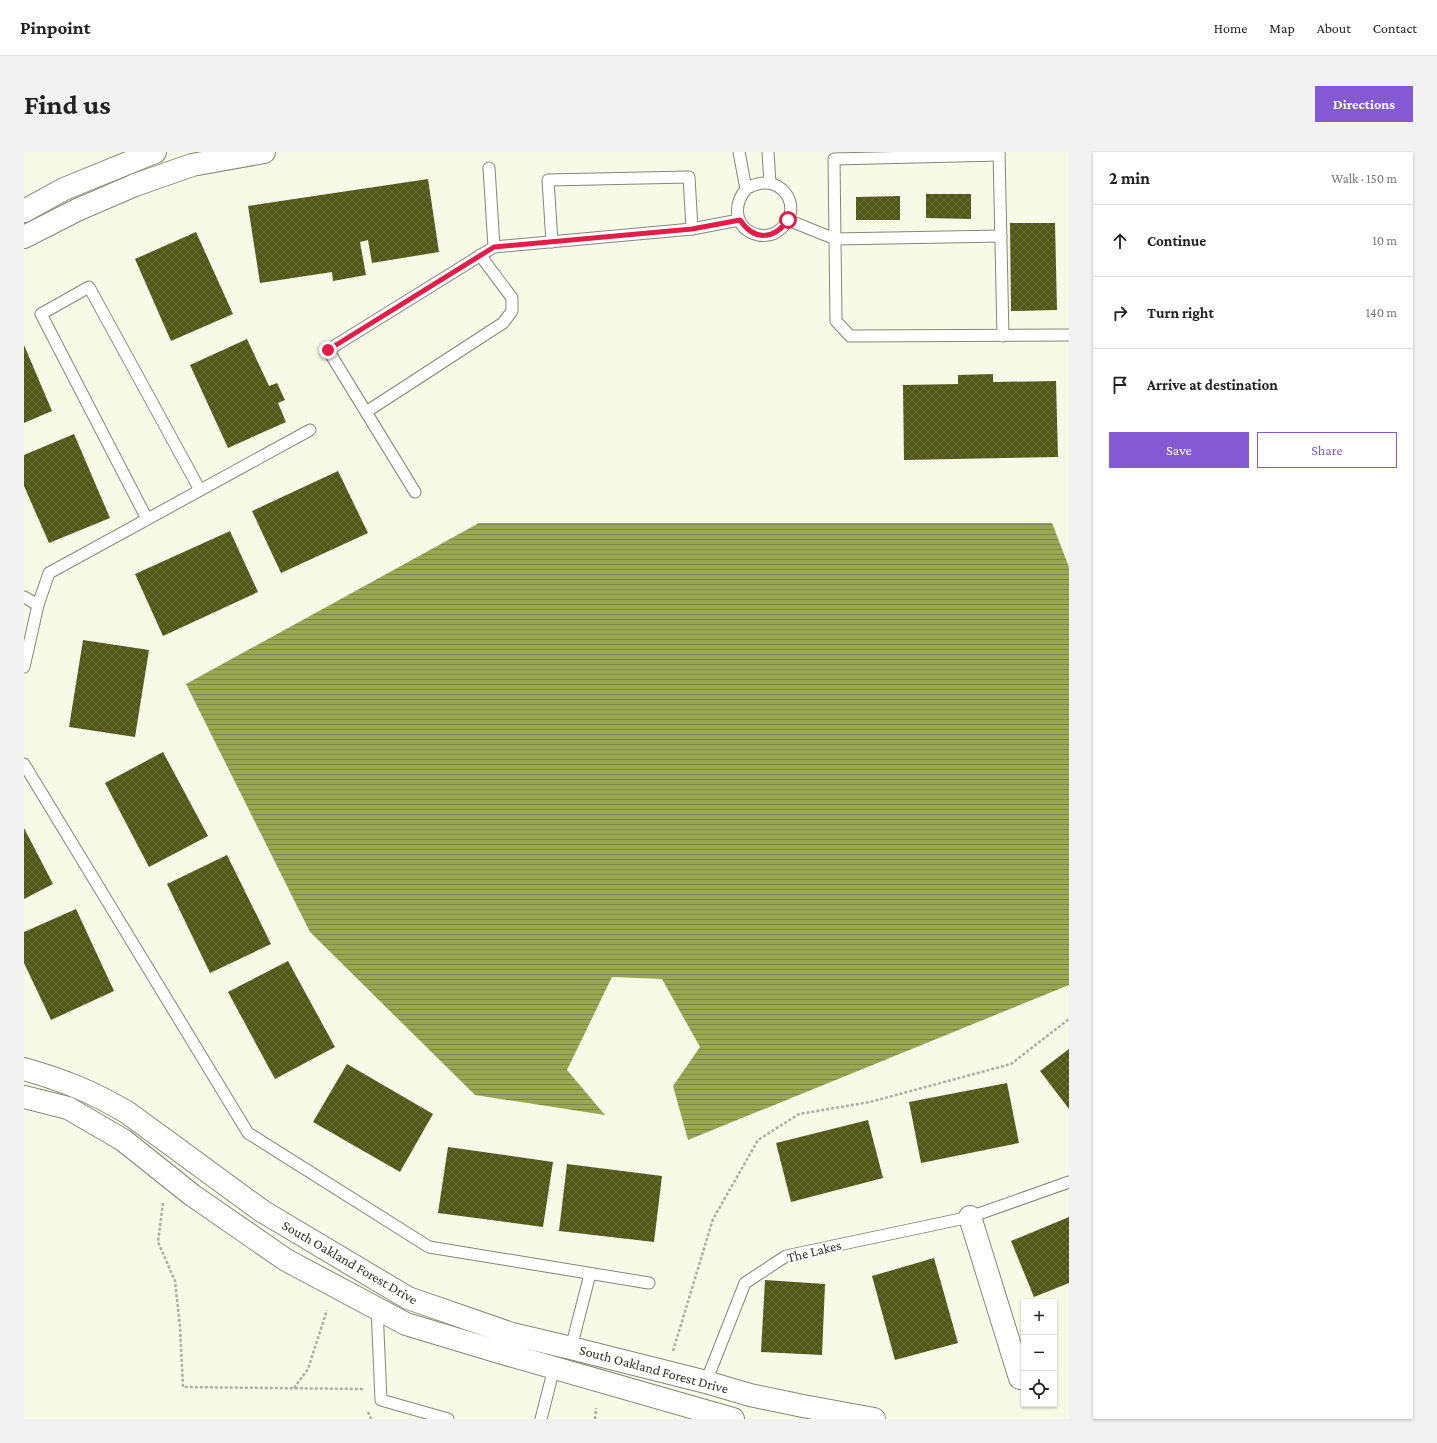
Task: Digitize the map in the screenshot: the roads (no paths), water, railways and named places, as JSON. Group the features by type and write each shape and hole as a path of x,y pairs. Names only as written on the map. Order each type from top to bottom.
{"street":[{"path":"24,211 64,189 155,152"},
{"path":"24,237 77,210 190,158 264,152"},
{"name":"South Oakland Forest Drive","path":"24,1069 52,1077 81,1088 128,1113 262,1211 408,1298 512,1334 706,1382 750,1395 874,1419"},
{"name":"South Oakland Forest Drive","path":"24,1097 68,1108 123,1140 192,1195 286,1260 406,1324 733,1419"},
{"path":"970,1217 1020,1378"},
{"path":"377,1308 391,1288"},
{"path":"657,1398 664,1372"}],"lane":[{"path":"739,152 746,189"},
{"path":"768,152 770,183"},
{"path":"1003,336 999,154 834,159 836,321 850,336 1003,336 1069,335"},
{"path":"489,168 494,247"},
{"path":"552,242 548,180 689,177 692,229"},
{"path":"761,182 770,183 784,190 788,197 791,213 783,227 777,232 768,235 752,233 744,228 737,212 740,196 753,184 761,182"},
{"path":"416,492 328,350 494,247 692,229 740,220"},
{"path":"788,220 835,239 1001,236"},
{"path":"366,412 503,323 512,311 512,298 480,255"},
{"path":"147,519 41,314 89,287 200,490"},
{"path":"24,667 38,605 49,573 310,430"},
{"path":"24,597 38,605"},
{"path":"24,764 248,1133 428,1247 649,1283"},
{"name":"The Lakes","path":"706,1382 745,1283 786,1256 970,1217 1069,1182"},
{"path":"571,1348 590,1274"},
{"path":"377,1308 381,1400 448,1419"},
{"path":"541,1419 554,1368"}]}
